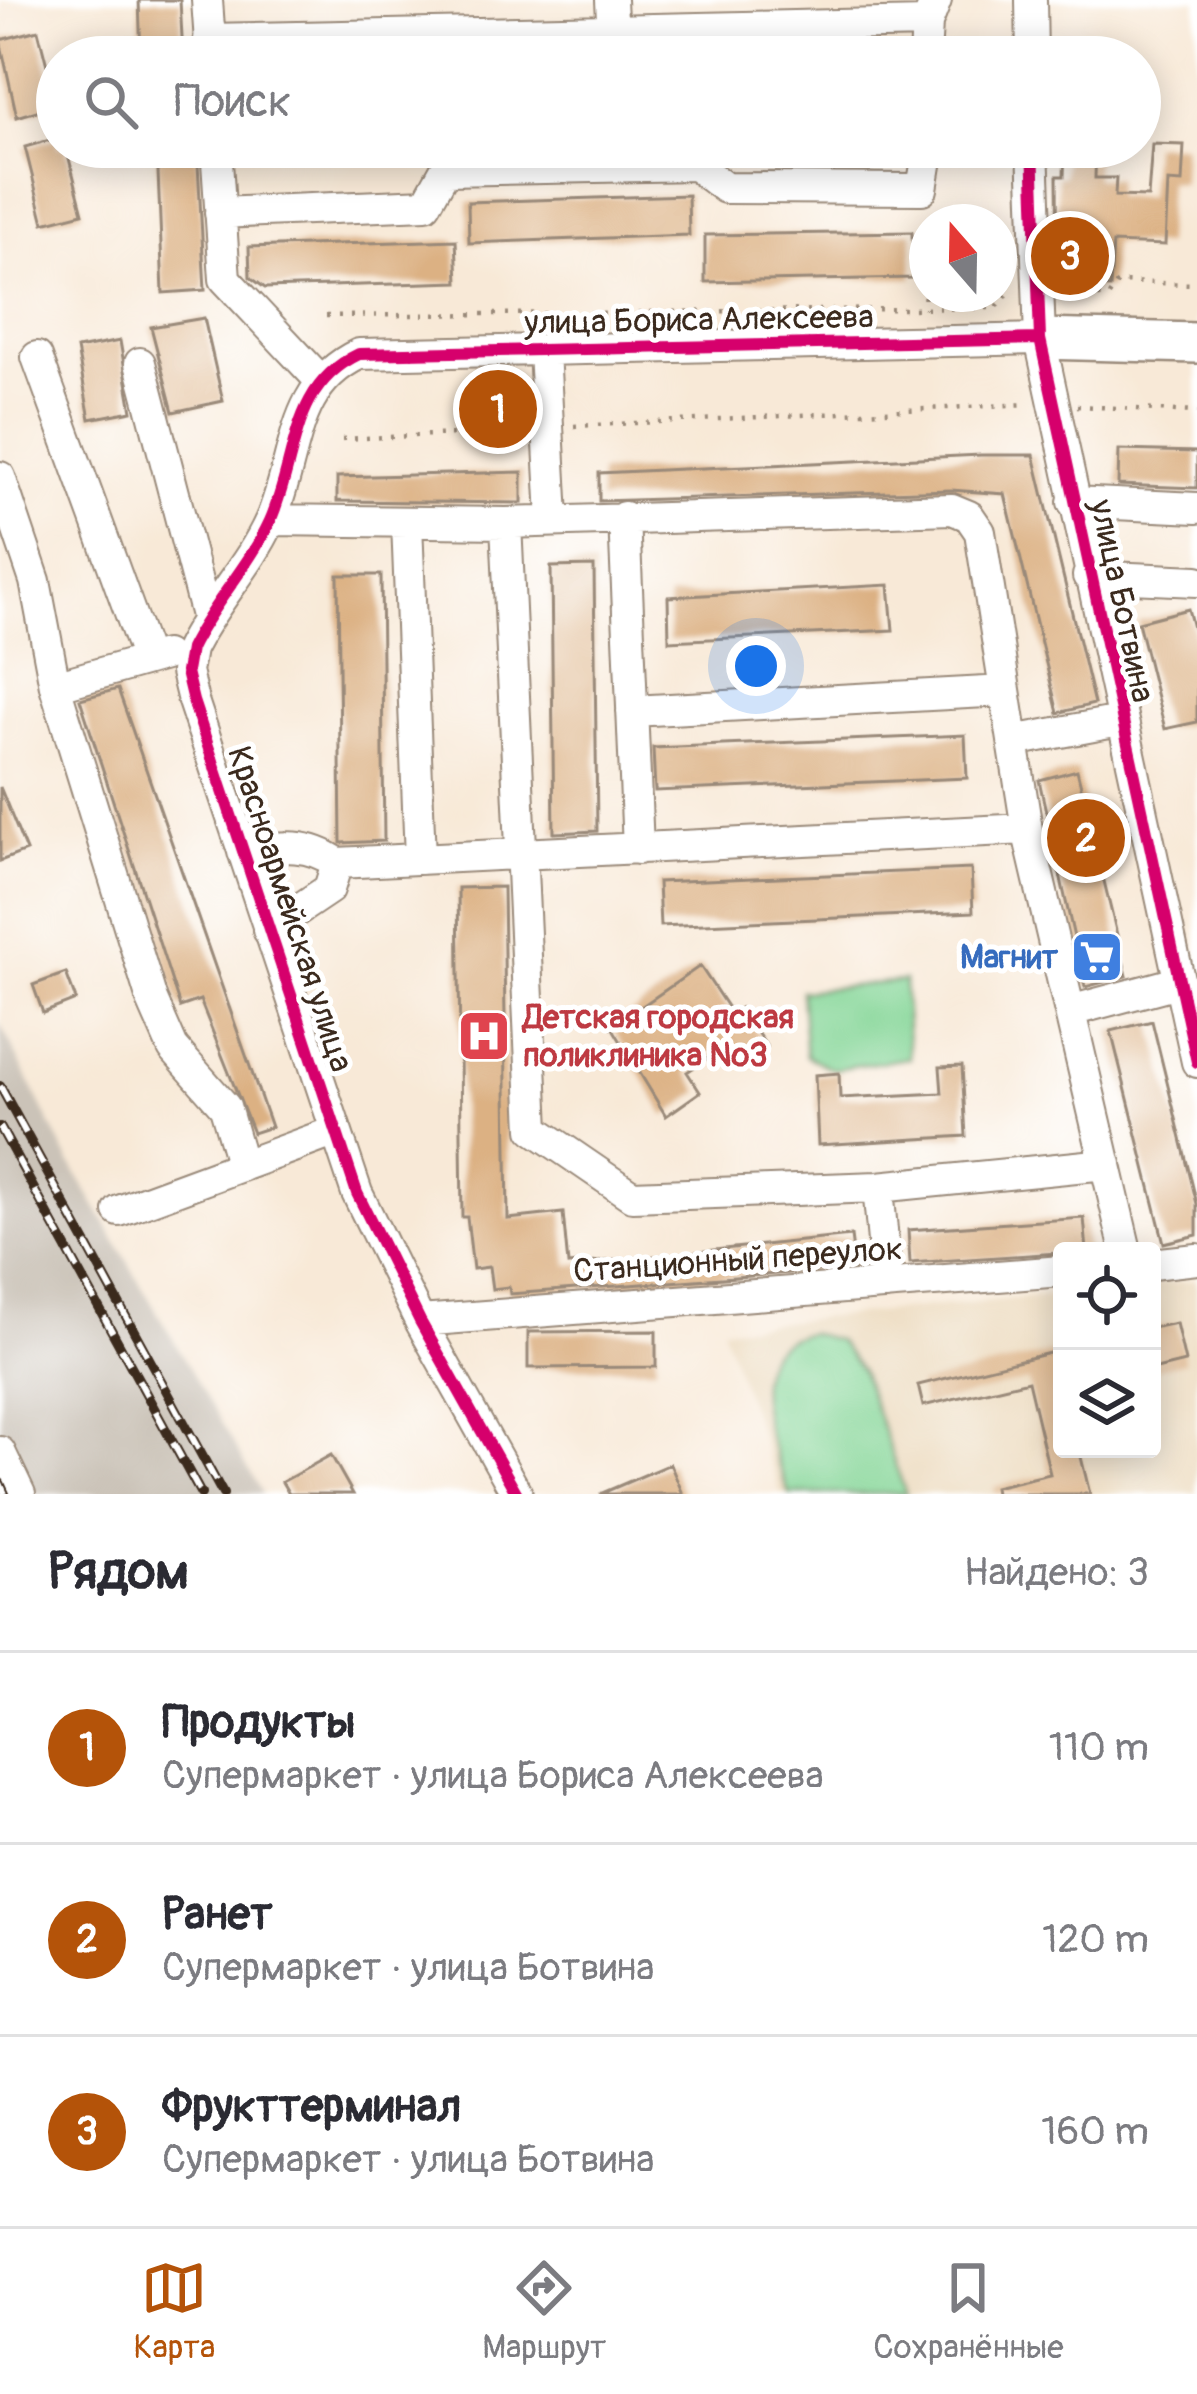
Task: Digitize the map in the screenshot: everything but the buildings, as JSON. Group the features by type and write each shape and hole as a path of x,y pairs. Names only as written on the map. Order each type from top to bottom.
{"main road":[{"name":"улица Бориса Алексеева","path":"1040,339 1197,343"}],"street":[{"path":"207,0 209,36"},
{"path":"1030,0 1031,36"},
{"path":"464,36 931,11"},
{"path":"56,686 190,649 206,616 271,520 298,425 320,380 232,293 225,279 217,168"},
{"path":"220,213 427,204 445,170 472,168"},
{"path":"699,168 724,188 922,189 926,168"},
{"name":"улица Ботвина","path":"1034,168 1040,339 1197,1062"},
{"name":"улица Бориса Алексеева","path":"320,380 359,355 1040,339"},
{"path":"544,351 553,518"},
{"path":"37,357 147,659"},
{"path":"140,363 206,616"},
{"path":"0,477 35,580 56,686 152,1000 173,1048 225,1107 242,1166"},
{"path":"1073,502 1197,508"},
{"path":"271,520 506,523 952,509 969,516 980,532 1027,829 1124,1242"},
{"path":"624,517 638,849"},
{"path":"407,522 420,859"},
{"path":"506,523 534,1129 632,1196 878,1186 1106,1164"},
{"path":"1088,577 1197,581"},
{"name":"Красноармейская улица","path":"190,649 187,672 193,701 357,1193 420,1321 517,1494"},
{"path":"632,711 1005,691"},
{"path":"1013,741 1120,721"},
{"path":"243,852 286,846 316,848 337,863 1027,829"},
{"path":"268,930 328,889 337,863"},
{"path":"1070,1011 1178,982"},
{"path":"119,1211 336,1131"},
{"path":"878,1186 887,1285"},
{"path":"1161,1263 1197,1259"},
{"name":"Станционный переулок","path":"420,1321 1053,1272"},
{"path":"0,1451 20,1494"}],"path":[{"path":"1068,296 1108,297 1118,282 1197,284"},
{"path":"326,316 909,309"},
{"path":"469,423 470,371"},
{"path":"342,440 991,402 1197,412"}],"shaded area":[{"path":"0,1023 68,1159 263,1494 0,1494"},
{"path":"1197,1280 1197,1494 781,1494 722,1328 1053,1295 1053,1458 1161,1458 1161,1284"}],"green space":[{"path":"904,981 909,1058 833,1069 806,1056 801,991"},
{"path":"809,1333 837,1340 861,1371 906,1494 789,1494 766,1424 761,1377 768,1357 784,1342"}],"railway":[{"path":"0,1086 223,1494"},
{"path":"0,1127 201,1494"},
{"path":"0,1483 5,1494"}],"cycle path":[{"path":"1034,168 1040,339 1197,1062"},
{"path":"517,1494 420,1321 357,1193 193,701 186,672 190,649 270,521 307,405 336,368 359,354 1040,339"}],"place":[{"name":"Фрукттерминал","path":"1070,256"},
{"name":"Продукты","path":"498,409"},
{"name":"Ранет","path":"1086,838"},
{"name":"Магнит","path":"1097,957"},
{"name":"Детская городская поликлиника №3","path":"484,1036"}]}
